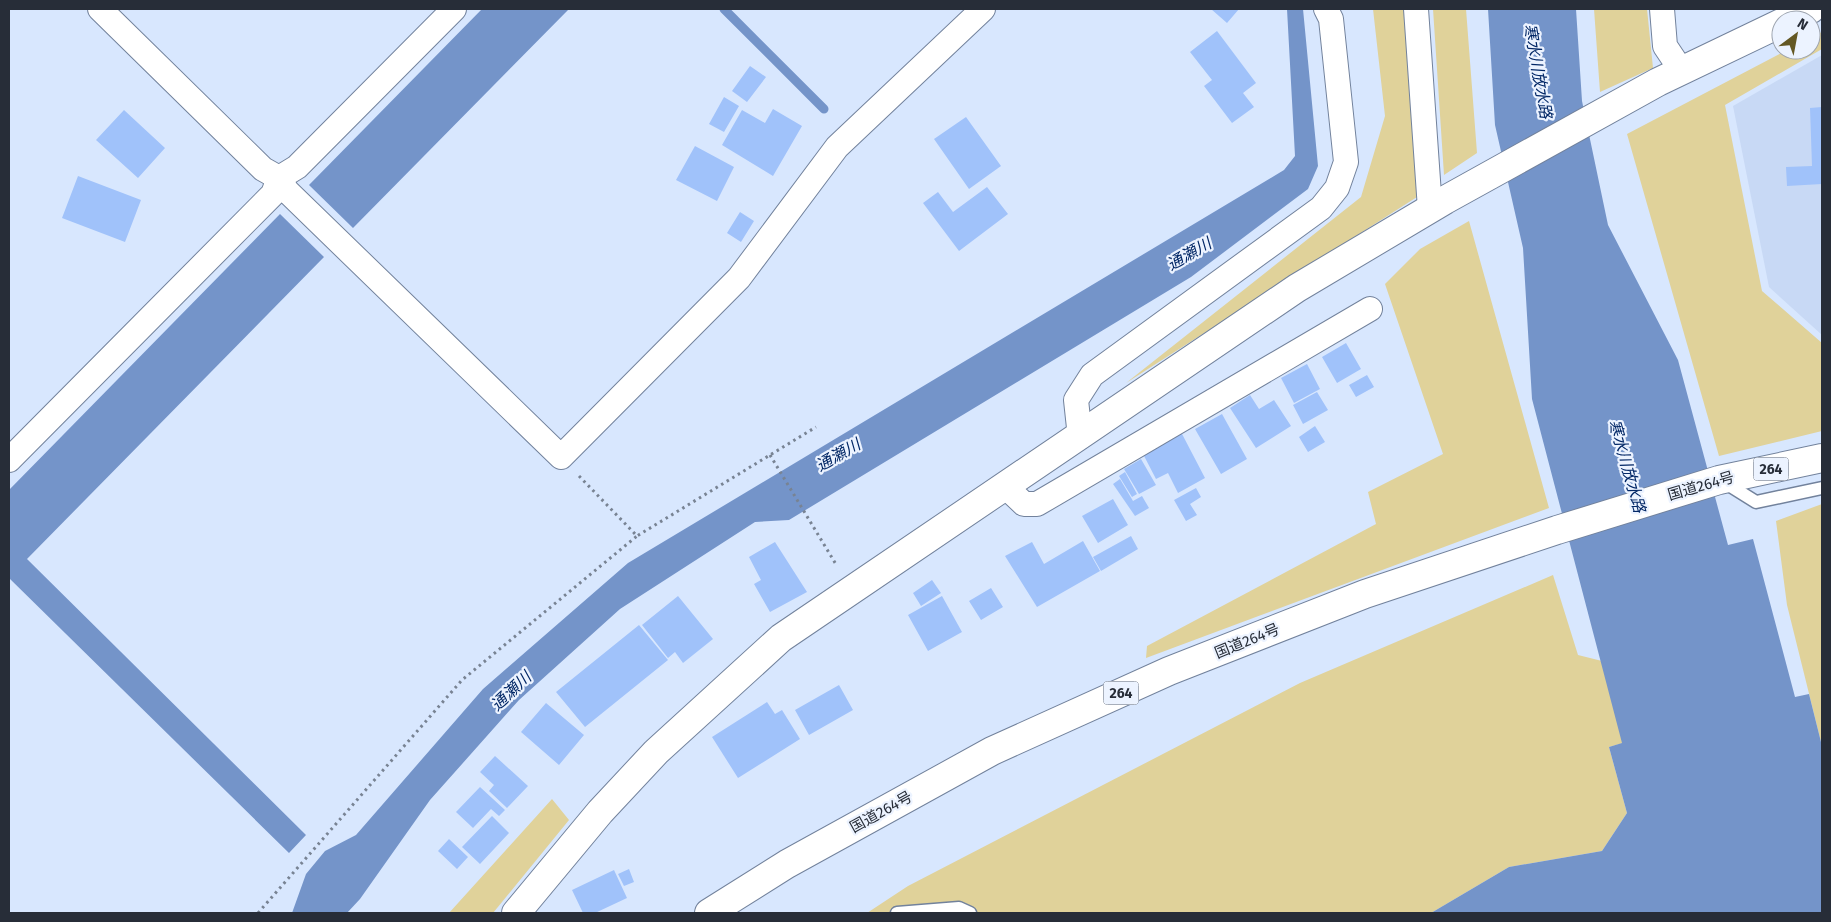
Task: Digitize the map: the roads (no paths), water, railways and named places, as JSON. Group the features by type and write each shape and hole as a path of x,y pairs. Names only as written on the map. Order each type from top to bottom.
{"main road":[{"path":"516,913 600,812 656,752 781,638 1080,438 1297,288 1438,204 1670,76 1771,28"},
{"name":"国道264号","path":"709,913 787,864 992,751 1169,671 1365,594 1557,530 1720,480 1822,458"}],"street":[{"path":"100,9 263,169 279,178 287,191 561,457 739,278 837,147 983,9"},
{"path":"9,460 273,194 279,178 297,167 454,9"},
{"path":"1080,438 1076,400 1092,375 1321,208 1337,188 1346,162 1331,18 1326,9"},
{"path":"1416,9 1438,204"},
{"path":"1662,9 1670,76"},
{"path":"1006,487 1024,504 1037,504 1370,309"}],"lane":[{"path":"1720,480 1756,502 1822,488"},
{"path":"897,913 959,908 970,913"}],"water":[{"path":"482,9 569,9 353,228 309,185"},
{"name":"通瀬川","path":"1287,9 1303,9 1318,166 1308,189 1191,277 789,520 755,522 620,609 519,700 430,800 360,899 347,913 292,913 306,874 325,851 356,835 483,689 628,563 1284,170 1295,156"},
{"name":"寒水川放水路","path":"1488,9 1576,9 1582,101 1608,225 1678,360 1728,545 1753,539 1795,697 1809,694 1822,746 1822,913 1431,913 1509,867 1602,851 1627,813 1609,747 1622,743 1532,399 1523,248 1495,125"},
{"path":"280,214 324,257 27,559 306,835 289,853 9,578 9,490"}],"waterway":[{"path":"724,9 824,109"}]}
